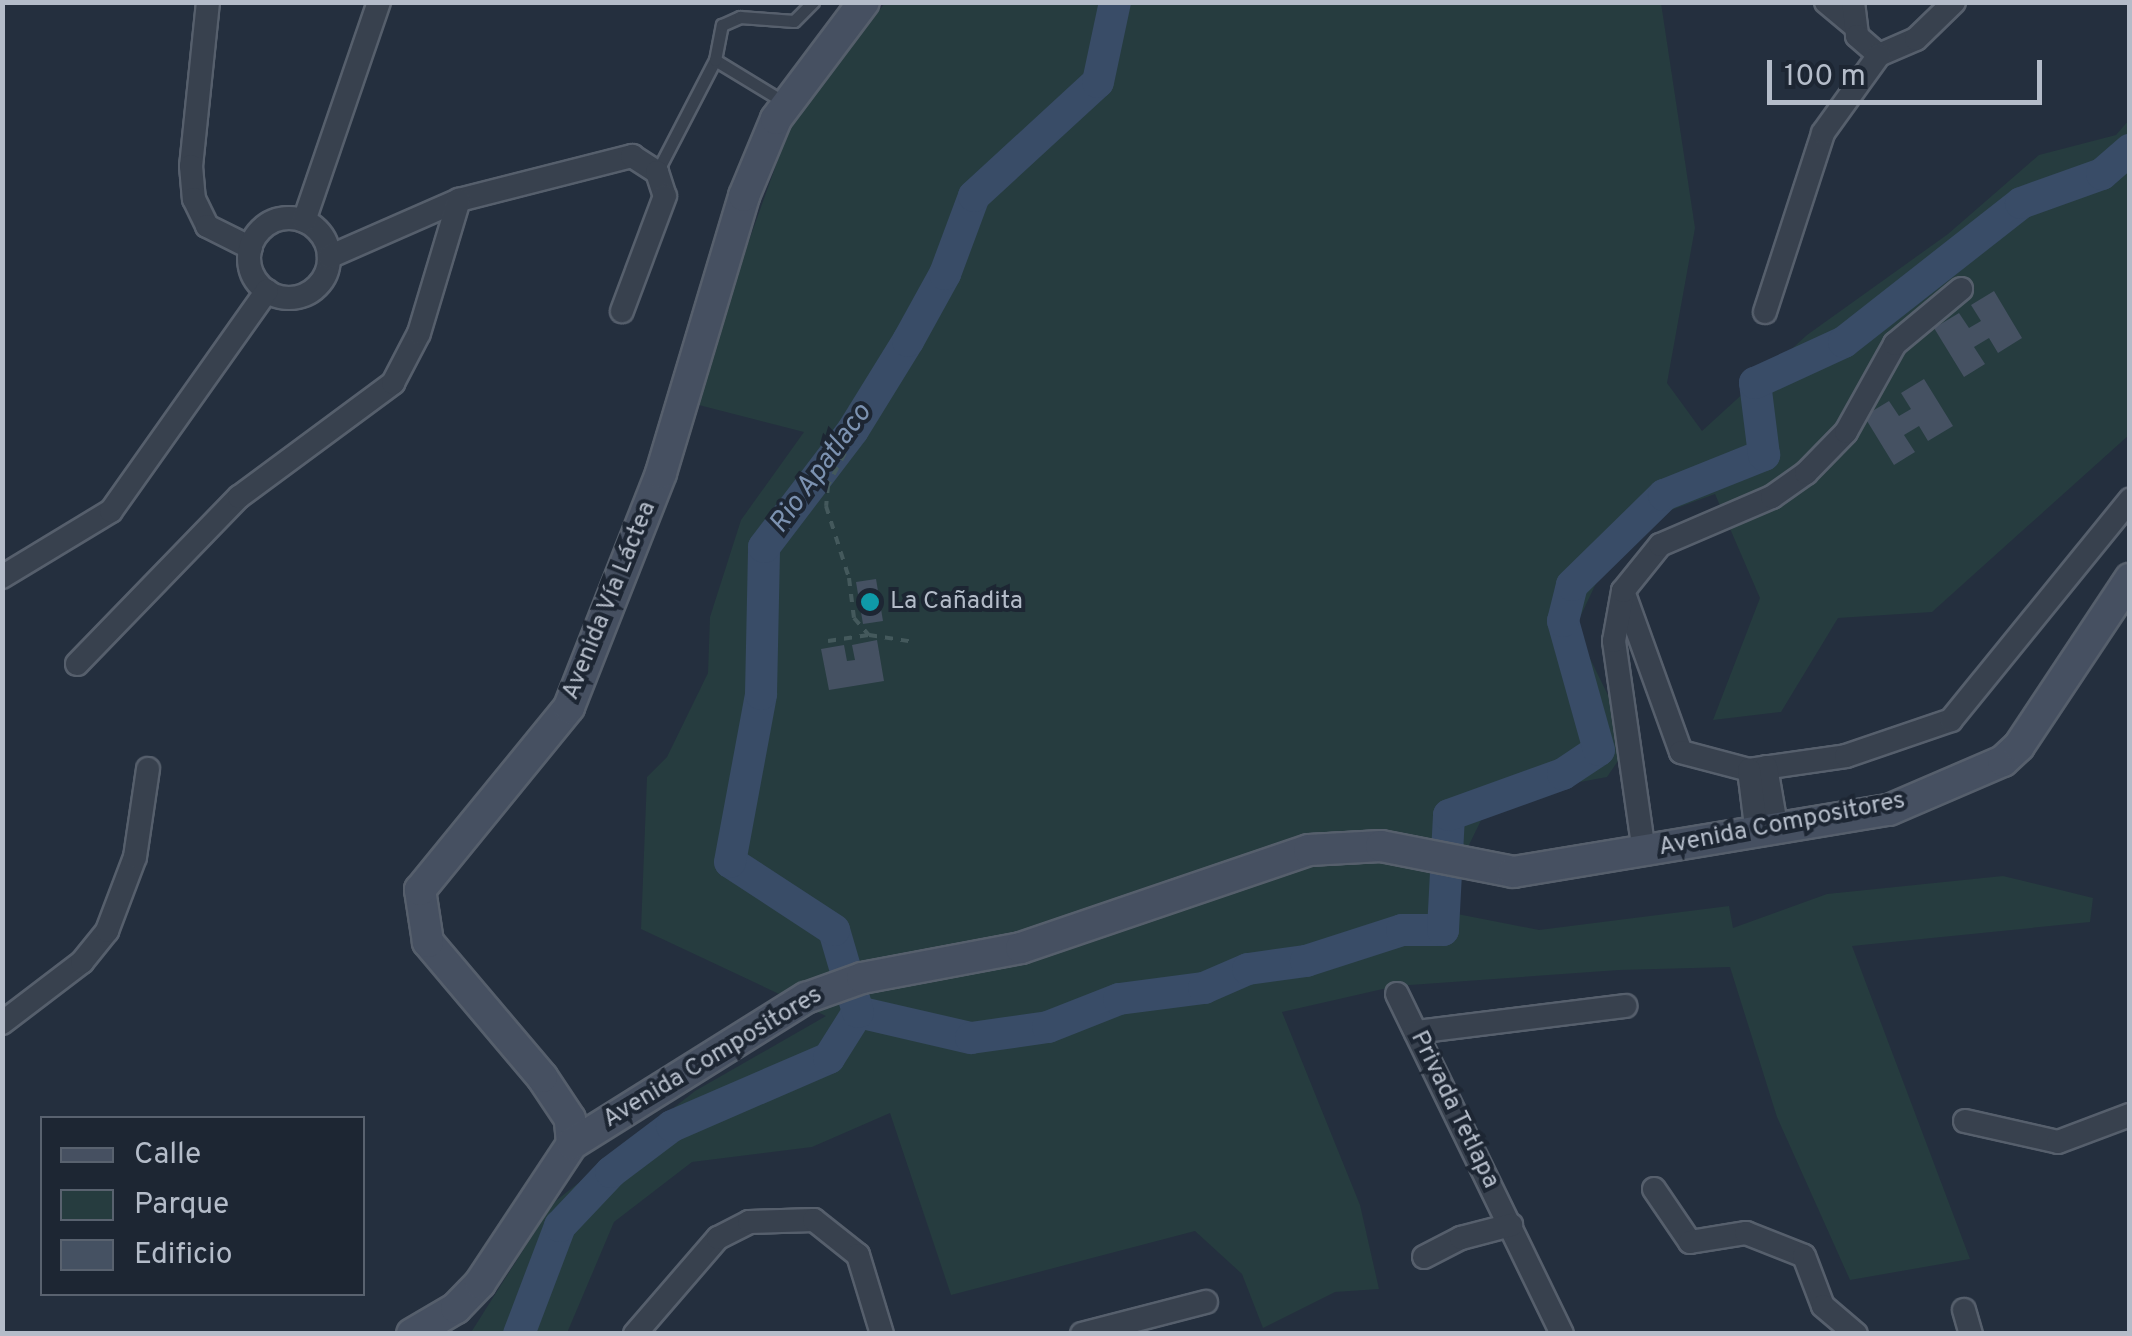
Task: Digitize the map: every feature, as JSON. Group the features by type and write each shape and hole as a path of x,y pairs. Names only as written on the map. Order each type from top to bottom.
{"street":[{"path":"208,2 191,166 194,199 208,226 250,248"},
{"path":"304,221 379,2"},
{"name":"Avenida Vía Láctea","path":"572,1144 570,1119 542,1077 428,942 420,890 569,707 661,473 744,196 786,103 864,2"},
{"path":"1826,2 1852,13 1864,46 1878,55"},
{"path":"1764,312 1823,134 1878,55 1916,39 1954,2"},
{"path":"329,256 459,200 606,158 632,156 657,172 665,196 622,312"},
{"path":"77,664 239,497 393,383 419,332 459,200"},
{"path":"277,220 304,221 322,235 329,256 314,290 290,298 266,291 252,272 250,248 277,220"},
{"path":"1644,852 1614,641 1623,590 1660,545 1772,497 1806,473 1846,432 1895,344 1961,290"},
{"path":"2,577 111,511 266,291"},
{"path":"1623,590 1681,752 1758,768 1846,756 1950,720 2130,500"},
{"name":"Avenida Compositores","path":"412,1334 456,1308 480,1283 572,1144 850,981 1021,948 1308,850 1369,845 1513,872 1889,810 2003,761 2032,728 2130,579"},
{"path":"1758,768 1767,832"},
{"path":"2,1023 82,962 107,931 135,857 148,769"},
{"name":"Privada Tetlapa","path":"1397,994 1562,1334"},
{"path":"1416,1032 1624,1006"},
{"path":"1965,1121 2058,1142 2130,1115"},
{"path":"1654,1189 1690,1242 1746,1232 1804,1256 1823,1306 1856,1334"},
{"path":"635,1334 718,1238 749,1222 814,1220 858,1255 882,1334"},
{"path":"1424,1257 1461,1238 1510,1225"},
{"path":"1082,1334 1206,1302"}],"lane":[{"path":"657,172 716,60 722,25 740,17 794,21 813,2"},
{"path":"716,60 786,103"}],"path":[{"path":"845,453 828,485 826,506 854,618 870,635"},
{"path":"828,641 870,635 914,642"}],"green space":[{"path":"885,3 1661,3 1695,228 1667,383 1702,431 1807,335 1948,234 2039,155 2116,135 2129,120 2129,435 1932,612 1838,618 1781,712 1713,720 1760,598 1715,494 1622,528 1575,628 1631,742 1607,777 1492,798 1437,910 1539,930 1729,906 1733,928 1827,894 2003,876 2093,898 2090,922 1852,946 1970,1259 1850,1280 1777,1117 1730,967 1619,970 1396,986 1282,1012 1360,1205 1379,1289 1335,1292 1263,1328 1242,1274 1195,1231 951,1295 890,1113 812,1147 692,1162 614,1222 567,1333 470,1334 553,1203 695,1091 826,1016 641,929 647,777 667,757 708,673 710,617 741,520 804,432 691,403 791,123"}],"building":[{"path":"1994,291 2022,338 1998,353 1989,338 1974,347 1985,364 1964,377 1934,328 1959,313 1969,328 1981,321 1971,305"},
{"path":"1924,379 1953,426 1928,441 1919,426 1904,435 1915,452 1894,465 1864,416 1889,401 1899,416 1911,409 1901,393"},
{"name":"La Cañadita","path":"876,579 883,621 863,624 856,582"},
{"path":"877,640 884,681 829,690 821,649 844,645 847,661 855,660 852,645"}],"waterway":[{"name":"Rio Apatlaco","path":"519,1334 560,1226 611,1172 672,1126 829,1058 858,1012 834,930 730,862 761,694 764,547 853,430 908,341 945,274 974,196 1098,82 1115,2"},
{"path":"858,1012 971,1038 1048,1027 1119,999 1204,988 1248,969 1306,961 1402,930 1443,930 1449,815 1563,774 1599,750 1563,621 1572,585 1664,495 1764,455 1755,383 1844,342 2021,203 2102,174 2130,150"}],"place":[{"name":"La Cañadita","path":"870,602"}]}
